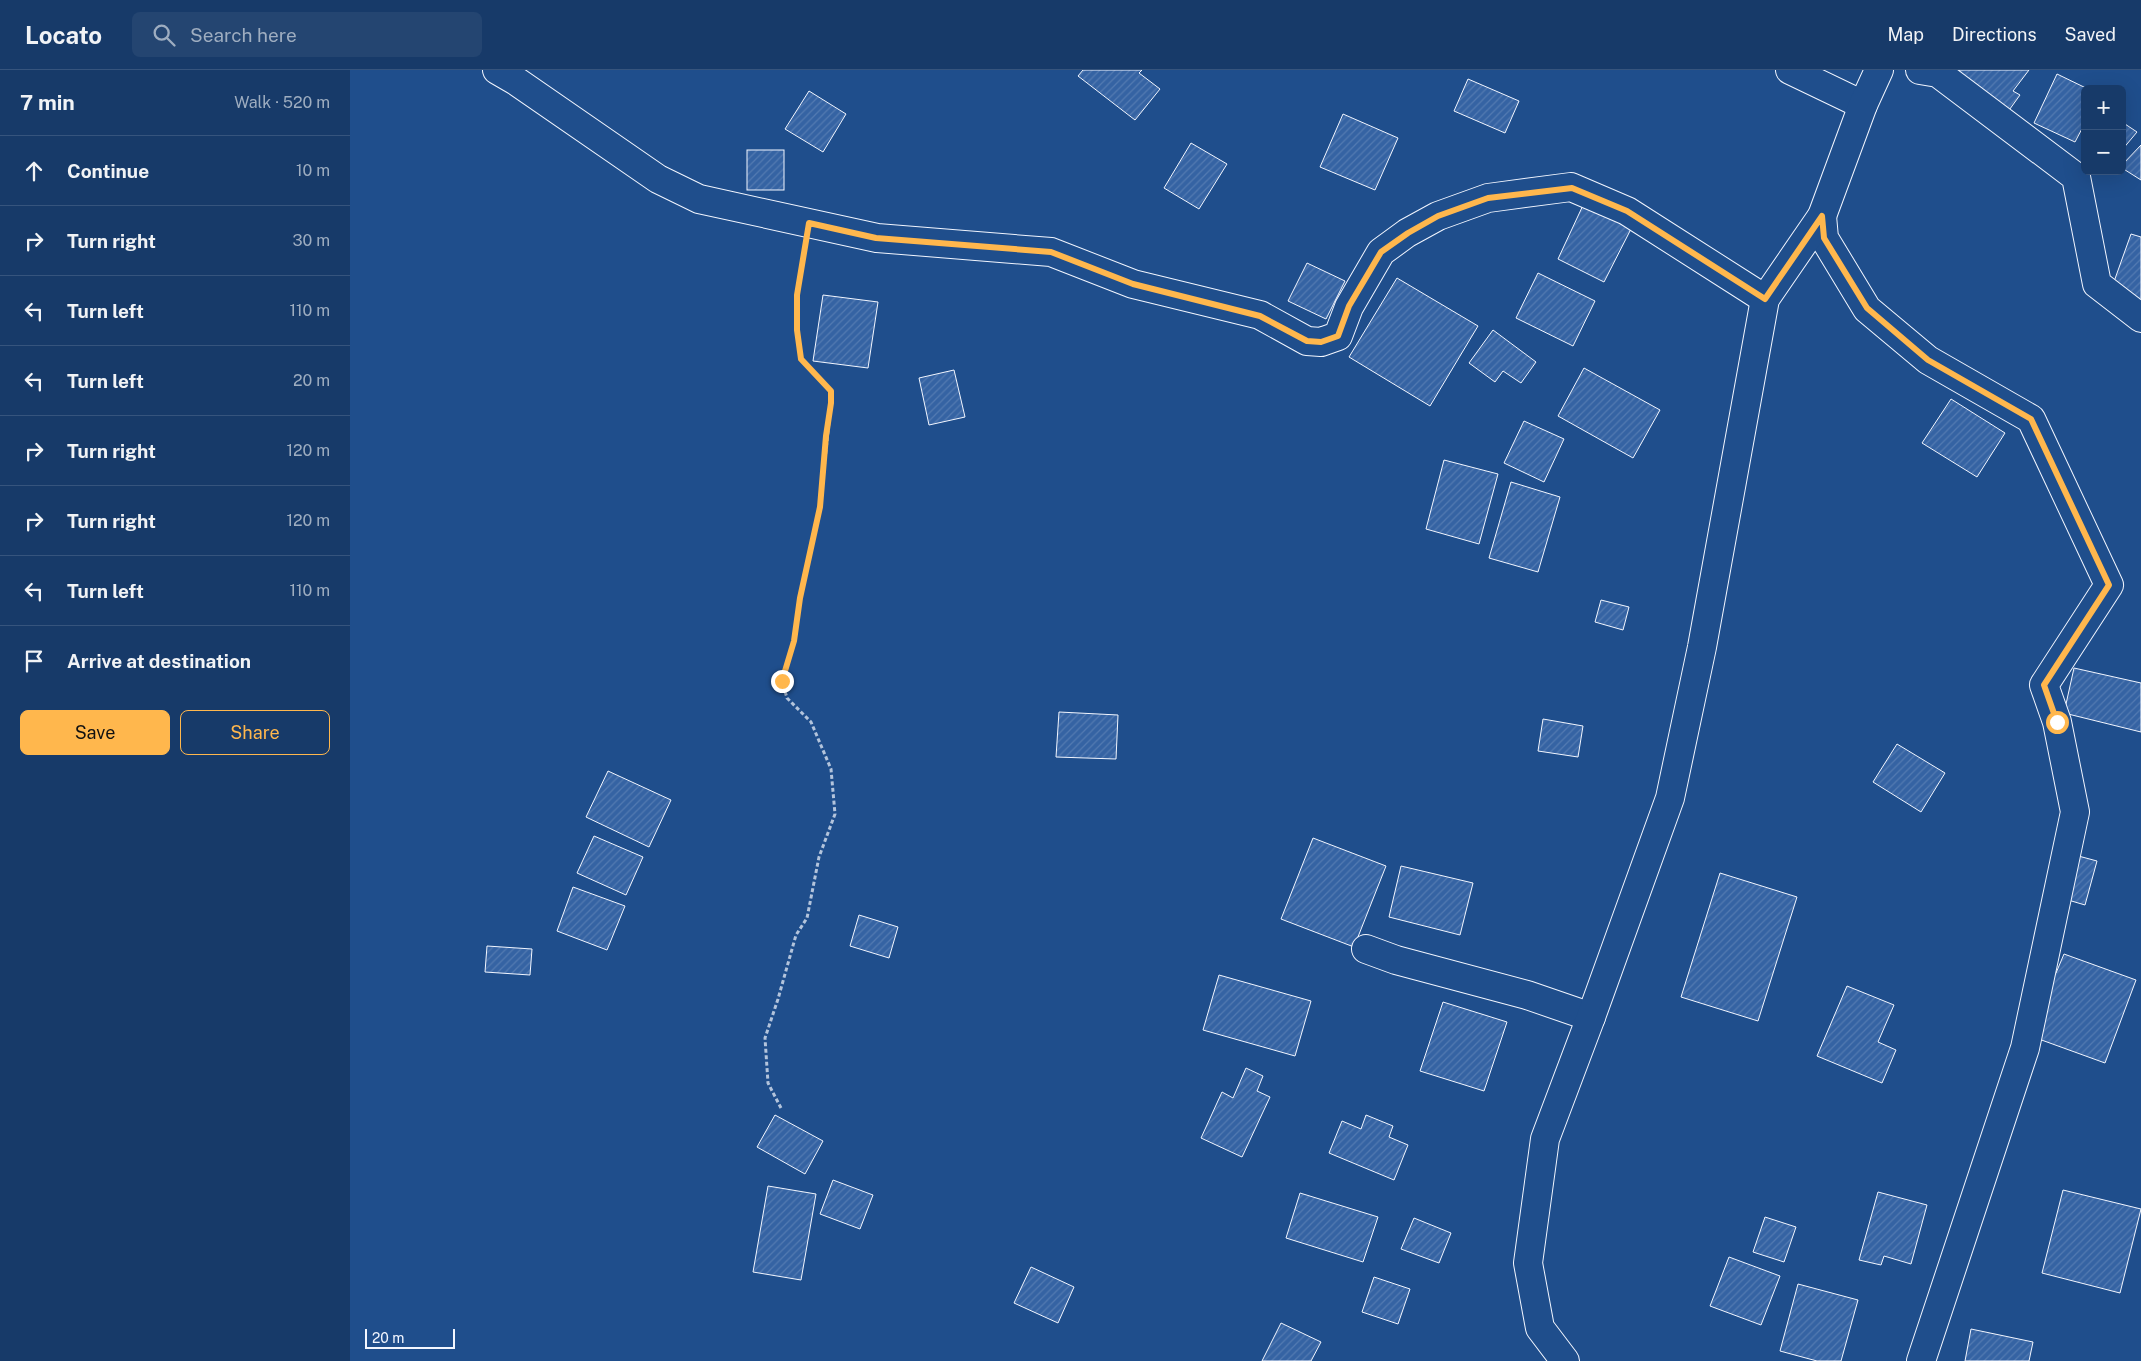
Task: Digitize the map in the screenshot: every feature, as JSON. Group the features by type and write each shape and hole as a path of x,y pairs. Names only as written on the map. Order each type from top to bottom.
{"street":[{"path":"497,70 516,81 658,180 699,199 876,238 1051,252 1133,284 1260,316 1307,341 1321,342 1338,336 1349,306 1381,252 1408,233 1438,216 1488,198 1572,188 1627,211 1765,299"},
{"path":"1790,70 1863,105"},
{"path":"1565,1361 1540,1328 1528,1263 1545,1139 1670,798 1702,647 1765,299 1822,216 1863,105 1879,70"},
{"path":"1920,70 1938,73 2076,178 2097,284 2141,318"},
{"path":"1822,216 1824,238 1867,308 1928,360 2031,419 2109,585 2044,685 2057,722 2075,812 2025,1048 1921,1361"},
{"path":"1366,949 1396,960 1527,995 1591,1017"}],"path":[{"path":"781,1108 768,1083 765,1038 796,935 807,918 819,857 835,814 831,769 811,722 787,698 782,681 794,641 800,598 820,507 826,436 831,403 831,391 801,359 797,330 797,295 809,223"}],"building":[{"path":"1083,70 1142,70 1139,73 1160,89 1135,120 1078,76"},
{"path":"1960,70 2029,70 2013,91 2020,95 2007,113 1953,80"},
{"path":"2057,74 2081,86 2081,131 2075,142 2034,123"},
{"path":"1468,79 1519,101 1505,133 1454,111"},
{"path":"809,91 846,114 823,152 785,129"},
{"path":"1343,114 1398,138 1375,190 1320,167"},
{"path":"2126,125 2137,132 2126,145"},
{"path":"1191,143 1227,164 1199,209 1164,188"},
{"path":"2141,145 2141,180 2126,171 2126,161"},
{"path":"747,150 784,150 784,190 747,190"},
{"path":"1585,201 1633,225 1604,282 1558,259"},
{"path":"2131,234 2141,237 2141,301 2111,290"},
{"path":"1307,263 1345,281 1326,319 1288,301"},
{"path":"1538,273 1595,301 1573,346 1516,318"},
{"path":"1397,278 1478,326 1430,406 1349,357"},
{"path":"823,295 878,302 868,368 813,361"},
{"path":"1493,330 1536,362 1521,383 1503,371 1495,382 1469,363"},
{"path":"1584,368 1660,410 1633,458 1558,416"},
{"path":"954,370 965,417 929,425 919,378"},
{"path":"1951,399 2005,433 1977,477 1922,443"},
{"path":"1524,421 1564,439 1544,482 1504,463"},
{"path":"1444,460 1498,474 1479,544 1426,529"},
{"path":"1511,482 1560,497 1538,572 1489,558"},
{"path":"1601,600 1629,607 1623,630 1595,622"},
{"path":"2074,668 2141,683 2141,732 2064,713"},
{"path":"1059,712 1118,715 1116,759 1056,757"},
{"path":"1543,719 1583,726 1578,757 1538,751"},
{"path":"1897,744 1945,773 1921,812 1873,782"},
{"path":"608,771 671,800 649,847 586,817"},
{"path":"594,836 643,857 626,895 577,873"},
{"path":"1313,838 1386,866 1354,947 1281,919"},
{"path":"2071,854 2097,861 2085,905 2058,897"},
{"path":"1401,866 1473,883 1460,935 1389,917"},
{"path":"1720,873 1797,897 1758,1021 1681,997"},
{"path":"573,887 625,906 607,950 557,931"},
{"path":"859,915 898,927 889,958 850,946"},
{"path":"487,946 532,949 530,975 485,972"},
{"path":"2064,954 2136,980 2105,1063 2036,1038 2047,970 2056,973"},
{"path":"1219,975 1311,1001 1295,1056 1203,1030"},
{"path":"1847,986 1894,1005 1878,1042 1896,1050 1882,1083 1817,1056"},
{"path":"1443,1002 1507,1022 1484,1091 1420,1071"},
{"path":"1246,1068 1263,1076 1257,1091 1270,1097 1242,1157 1201,1138 1222,1092 1233,1098"},
{"path":"775,1115 823,1141 805,1174 757,1147"},
{"path":"1366,1115 1393,1126 1389,1137 1408,1145 1394,1180 1329,1153 1342,1121 1361,1129"},
{"path":"833,1180 873,1195 860,1229 820,1214"},
{"path":"768,1186 816,1194 801,1280 753,1272"},
{"path":"2063,1190 2141,1209 2120,1293 2042,1273"},
{"path":"1878,1192 1927,1205 1911,1264 1884,1256 1881,1265 1859,1260"},
{"path":"1300,1193 1378,1217 1363,1262 1286,1238"},
{"path":"1765,1217 1796,1227 1784,1262 1753,1252"},
{"path":"1414,1218 1451,1233 1439,1263 1401,1249"},
{"path":"1729,1257 1780,1276 1761,1325 1710,1306"},
{"path":"1031,1267 1074,1287 1058,1323 1014,1303"},
{"path":"1374,1277 1410,1289 1398,1324 1362,1312"},
{"path":"1798,1284 1858,1300 1841,1361 1817,1361 1780,1351"},
{"path":"1281,1323 1321,1342 1311,1361 1262,1361"},
{"path":"1971,1329 2033,1342 2029,1361 1965,1361"}],"route":[{"path":"782,681 794,641 800,598 820,507 826,436 831,403 831,391 801,359 797,330 797,295 809,223 876,238 1051,252 1133,284 1260,316 1307,341 1321,342 1338,336 1349,306 1381,252 1408,233 1438,216 1488,198 1572,188 1627,211 1765,299 1822,216 1824,238 1867,308 1928,360 2031,419 2109,585 2044,685 2057,722"}]}
